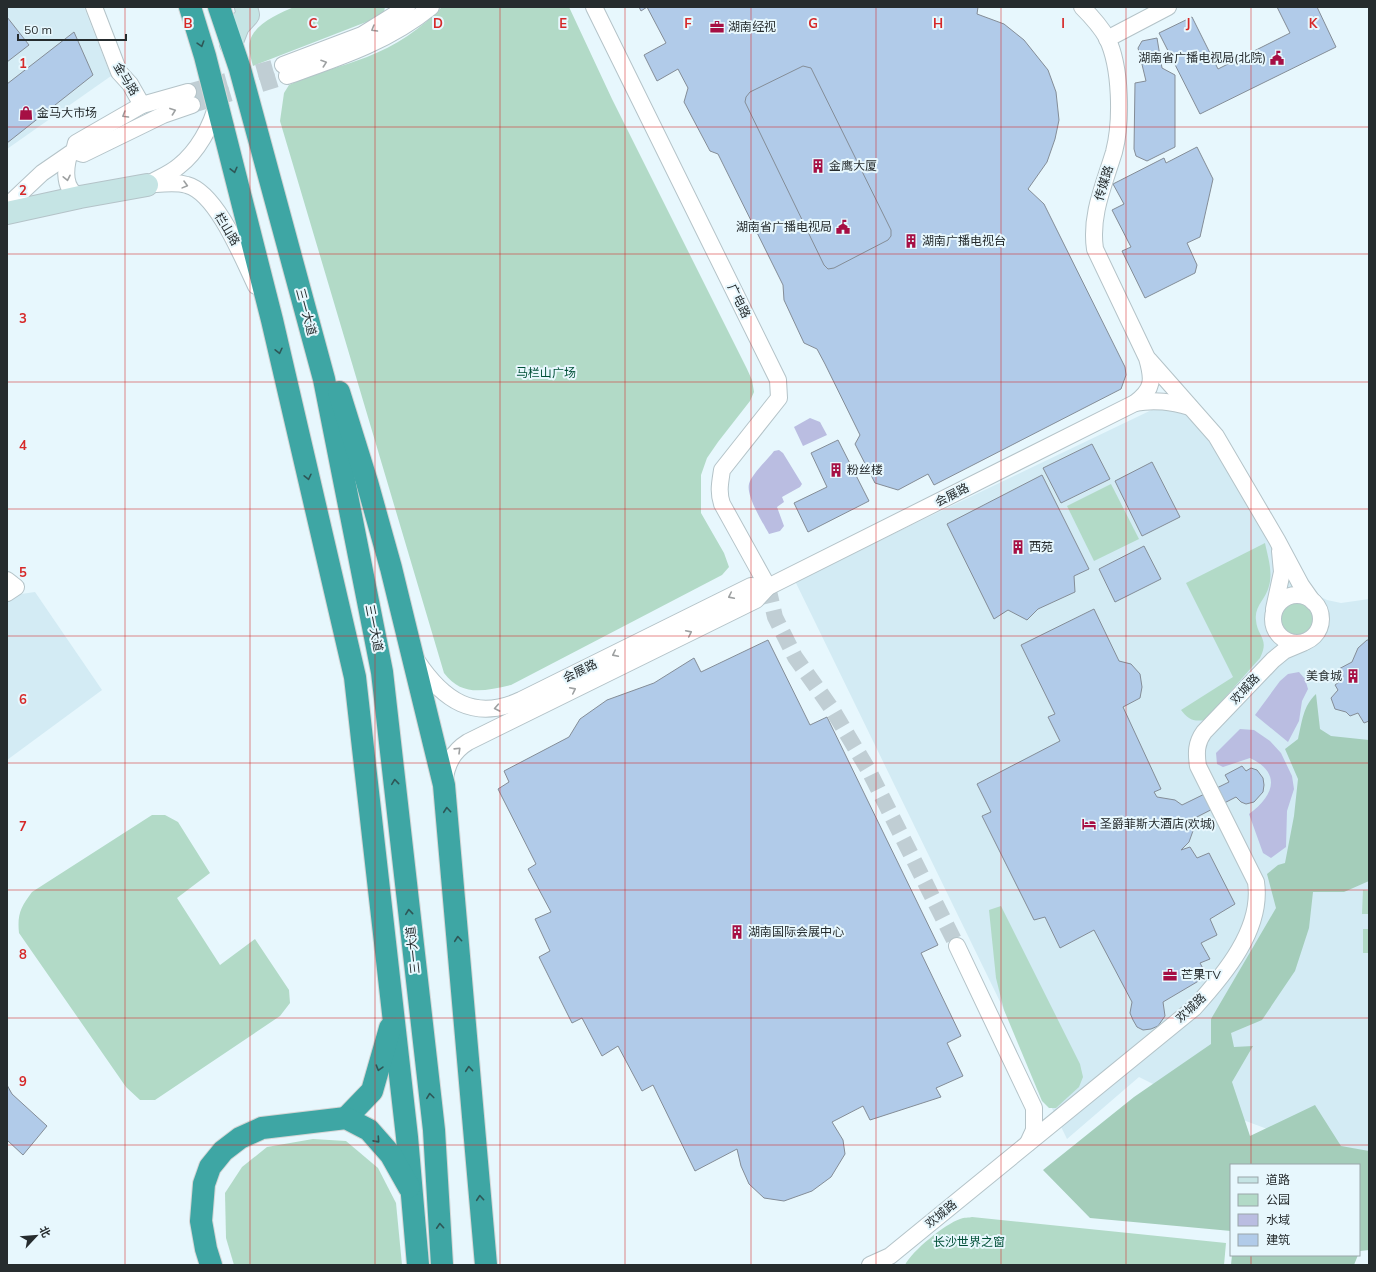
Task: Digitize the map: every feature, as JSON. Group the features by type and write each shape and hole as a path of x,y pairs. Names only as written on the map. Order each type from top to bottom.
{"highway":[{"path":"190,7 217,103 272,320 355,677 413,1193 418,1265"},
{"name":"三一大道","path":"219,7 240,69 324,379 382,672 434,1130 442,1265"},
{"path":"255,125 367,482 410,645 444,785 486,1265"},
{"path":"346,1118 372,1091 393,1017"},
{"path":"208,1257 201,1221 204,1184 210,1167 223,1151 240,1138 262,1128 346,1118 368,1130 386,1150 413,1193"}],"street":[{"name":"金马路","path":"94,7 119,72 130,84 142,105"},
{"path":"407,7 394,13 362,35 285,70 350,54 383,39 431,7"},
{"name":"广电路","path":"594,7 778,380 779,398 722,470 719,485 719,494 722,504 768,587"},
{"name":"传媒路","path":"1082,7 1107,38 1118,88 1119,128 1095,214 1093,234 1095,249 1146,358"},
{"path":"1107,38 1168,7"},
{"path":"231,44 238,26 251,10"},
{"path":"7,206 42,173 71,153 83,154 163,115 190,98 142,105 76,143 71,153 65,169 68,184 73,192 80,197"},
{"name":"栏山路","path":"147,185 179,167 190,155 213,119 217,103"},
{"name":"栏山路","path":"7,214 80,197 147,185 177,183 197,189 207,197 239,248 272,320"},
{"path":"1135,403 1146,395 1151,384 1152,374 1146,358"},
{"path":"1146,358 1216,436 1278,540 1301,585 1318,608 1321,624 1314,636 1303,643 1296,644 1282,639 1273,620 1276,607 1286,597 1301,595 1313,602"},
{"path":"1135,403 1147,400 1164,401 1190,407"},
{"name":"会展路","path":"444,785 450,760 458,748 468,742 756,600 768,587 1135,403"},
{"path":"1273,660 1275,641 1273,620 1282,572 1278,540"},
{"path":"7,580 16,587 7,593"},
{"name":"会展路","path":"410,645 416,659 425,673 432,683 442,691 466,707 494,709 521,700 751,586 768,587"},
{"name":"欢城路","path":"870,1265 890,1261 1028,1144 1194,1008 1229,965 1248,929 1255,910 1258,894 1256,882 1198,766 1196,753 1199,739 1273,660 1284,651 1303,643"},
{"path":"957,946 1034,1108 1034,1130 1028,1144"}],"shaded area":[{"path":"7,7 84,7 111,76 7,149"},
{"path":"1187,393 1308,586 1315,594 1327,600 1341,603 1369,599 1369,1163 1310,1145 1173,1094 1139,1077 1067,1139 795,581"},
{"path":"35,592 102,690 7,760 7,596"}],"green space":[{"path":"294,7 385,7 384,12 374,19 253,66 249,47 252,35 268,20"},
{"name":"马栏山广场","path":"442,7 569,7 612,99 747,369 752,380 754,392 750,401 707,458 701,475 701,513 724,553 729,567 722,575 511,685 483,690 466,689 458,686 444,673 280,121 284,93 289,85 388,48 416,30"},
{"path":"1111,484 1139,539 1094,561 1067,506"},
{"path":"1265,543 1270,564 1270,580 1267,591 1258,607 1256,615 1257,626 1264,646 1263,651 1260,658 1205,720 1197,721 1191,719 1181,710 1233,677 1186,583"},
{"path":"1296,602 1308,607 1313,619 1308,631 1296,636 1284,631 1279,619 1284,607"},
{"path":"1316,694 1320,729 1331,736 1369,740 1369,881 1344,892 1313,892 1309,928 1295,971 1262,1020 1231,1033 1234,1047 1253,1046 1232,1082 1250,1136 1315,1105 1341,1146 1369,1151 1369,1250 1360,1251 1360,1164 1230,1164 1230,1231 1090,1218 1043,1170 1134,1097 1211,1044 1211,1019 1276,908 1267,874 1278,865 1285,863 1294,816 1298,779 1285,749 1298,739 1302,720 1308,704"},
{"path":"152,815 165,815 178,822 210,873 177,898 220,965 255,939 289,990 290,1003 280,1016 155,1100 140,1100 126,1087 19,933 19,916 25,902 32,892"},
{"path":"1363,890 1369,891 1369,914 1362,914"},
{"path":"1001,906 1080,1064 1083,1077 1079,1087 1056,1108 1049,1108 1042,1101 1004,1010 996,978 989,910"},
{"path":"1363,929 1369,929 1369,953 1363,953"},
{"path":"313,1139 346,1141 378,1168 396,1203 402,1265 234,1265 226,1238 225,1193 242,1167 267,1147"},
{"name":"长沙世界之窗","path":"972,1217 1226,1243 1224,1265 905,1265 914,1253 946,1226 960,1219"},
{"path":"1232,1256 1358,1256 1354,1265 1231,1265"}],"water":[{"path":"810,418 820,422 827,435 803,446 794,427"},
{"path":"779,450 783,453 802,484 800,487 782,497 784,502 777,507 784,526 780,531 769,534 752,502 749,484 756,472 774,451"},
{"path":"1299,672 1305,679 1308,689 1302,701 1299,721 1288,742 1255,715 1280,681 1288,674"},
{"path":"1240,729 1254,730 1270,741 1281,753 1292,776 1294,789 1287,811 1286,847 1271,858 1263,853 1249,814 1258,807 1269,792 1271,785 1267,771 1260,764 1250,758 1223,767 1217,764 1216,753"}],"building":[{"path":"639,7 647,7 641,11"},
{"name":"湖南广播电视台","path":"647,7 978,7 977,14 1004,24 1024,40 1048,70 1056,92 1059,120 1055,139 1047,162 1028,189 1044,204 1125,367 1126,375 1121,389 934,485 928,474 898,490 875,483 855,444 860,435 825,364 817,349 804,343 784,300 783,285 718,154 710,151 684,102 688,88 678,69 657,81 644,55 666,43"},
{"name":"湖南省广播电视局(北院)","path":"1277,7 1317,7 1336,47 1200,114 1159,33 1192,17 1218,69 1290,33"},
{"path":"7,17 29,45 7,62"},
{"name":"金马大市场","path":"74,32 93,75 7,143 7,84"},
{"path":"1157,38 1162,68 1175,75 1175,147 1147,161 1136,156 1134,149 1135,83 1146,81 1138,48 1142,41"},
{"name":"金鹰大厦","path":"803,66 811,68 891,230 891,236 888,240 834,268 828,269 824,265 745,102 746,97 750,92"},
{"path":"1197,147 1213,179 1200,237 1187,243 1197,265 1195,273 1145,298 1122,251 1131,247 1112,210 1124,204 1113,184 1164,158 1166,163"},
{"name":"粉丝楼","path":"838,440 869,501 808,532 794,503 827,487 811,453"},
{"path":"1092,444 1110,479 1061,503 1043,468"},
{"path":"1152,462 1180,517 1142,536 1115,481"},
{"name":"西苑","path":"1042,475 1089,569 1074,576 1075,592 1038,609 1027,620 1008,610 994,619 947,524"},
{"path":"1144,546 1161,579 1115,602 1099,569"},
{"name":"圣爵菲斯大酒店(欢城)","path":"1094,609 1119,661 1131,664 1140,674 1142,687 1140,698 1123,707 1161,789 1154,792 1157,797 1175,800 1182,805 1229,782 1225,775 1242,766 1246,771 1251,768 1257,770 1263,778 1264,785 1263,792 1254,802 1246,804 1241,802 1236,797 1193,819 1194,828 1189,842 1181,850 1190,847 1197,858 1209,853 1235,904 1210,919 1217,935 1201,943 1210,959 1200,963 1207,976 1163,1002 1165,1016 1158,1026 1151,1029 1143,1030 1137,1027 1130,1013 1132,1002 1094,930 1060,948 1045,917 1034,920 982,816 991,812 977,784 1060,741 1048,717 1055,714 1021,645"},
{"name":"湖南国际会展中心","path":"768,640 810,725 827,717 938,945 921,953 961,1036 947,1043 963,1076 936,1088 941,1097 870,1120 863,1106 832,1122 843,1140 845,1154 831,1177 812,1191 784,1201 764,1198 749,1184 741,1166 737,1149 695,1171 653,1085 642,1091 618,1046 602,1056 582,1018 572,1023 539,957 550,951 535,919 551,912 528,869 536,864 498,789 509,782 504,771 569,737 580,719 607,700 654,683 694,658 701,672"},
{"name":"美食城","path":"1369,640 1369,721 1364,723 1358,713 1350,716 1346,712 1335,709 1331,698 1338,690 1335,685 1339,682 1335,671 1352,662 1358,648"},
{"path":"7,1085 12,1094 47,1126 23,1155 7,1140"}],"tunnel":[{"path":"188,92 283,65"},
{"path":"192,105 287,76"},
{"path":"768,587 775,617 795,657 832,709 869,771 957,946"}],"place":[{"name":"湖南经视","path":"717,27"},
{"name":"湖南省广播电视局(北院)","path":"1277,58"},
{"name":"金马大市场","path":"26,113"},
{"name":"金鹰大厦","path":"818,166"},
{"name":"湖南省广播电视局","path":"843,227"},
{"name":"湖南广播电视台","path":"911,241"},
{"name":"粉丝楼","path":"836,470"},
{"name":"西苑","path":"1018,547"},
{"name":"美食城","path":"1353,676"},
{"name":"圣爵菲斯大酒店(欢城)","path":"1089,824"},
{"name":"湖南国际会展中心","path":"737,932"},
{"name":"芒果TV","path":"1170,975"}]}
